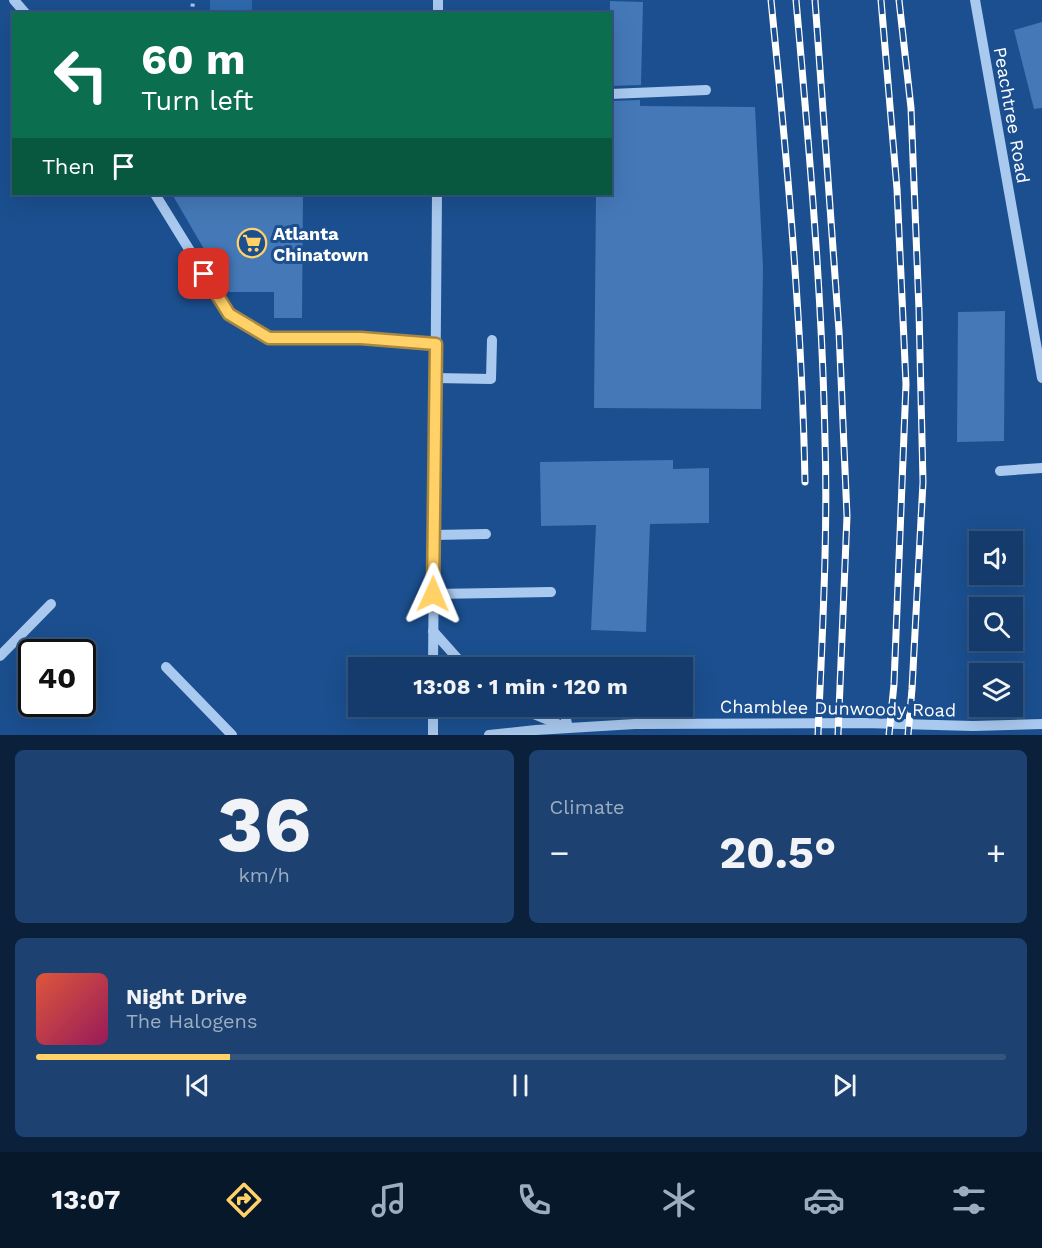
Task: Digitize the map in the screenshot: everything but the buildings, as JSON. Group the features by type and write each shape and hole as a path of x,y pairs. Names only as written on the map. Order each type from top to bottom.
{"street":[{"path":"14,0 24,12"},
{"name":"Peachtree Road","path":"975,0 1042,378"},
{"path":"612,94 706,90"},
{"path":"156,195 229,314 269,338 361,338 436,344"},
{"path":"433,657 437,195"},
{"path":"435,378 491,379 492,340"},
{"path":"1000,471 1042,468"},
{"path":"434,536 486,534"},
{"path":"433,594 550,592"},
{"path":"0,656 51,604"},
{"path":"433,631 456,657"},
{"path":"166,667 232,735"},
{"path":"433,717 433,735"},
{"path":"540,717 568,728"},
{"path":"566,717 568,728"},
{"name":"Chamblee Dunwoody Road","path":"489,735 635,724 773,722 974,726 1042,724"}],"shaded area":[{"path":"210,0 252,0 252,12 210,12"}],"railway":[{"path":"771,0 797,301 805,482"},
{"path":"796,0 821,330 826,477 818,735"},
{"path":"815,0 839,331 847,516 838,735"},
{"path":"881,0 897,189 906,384 894,684 889,735"},
{"path":"899,0 911,108 923,482 908,735"}],"place":[{"name":"Atlanta Chinatown","path":"252,243"}],"route":[{"path":"204,274 229,314 269,338 361,338 436,344 433,594"}]}
